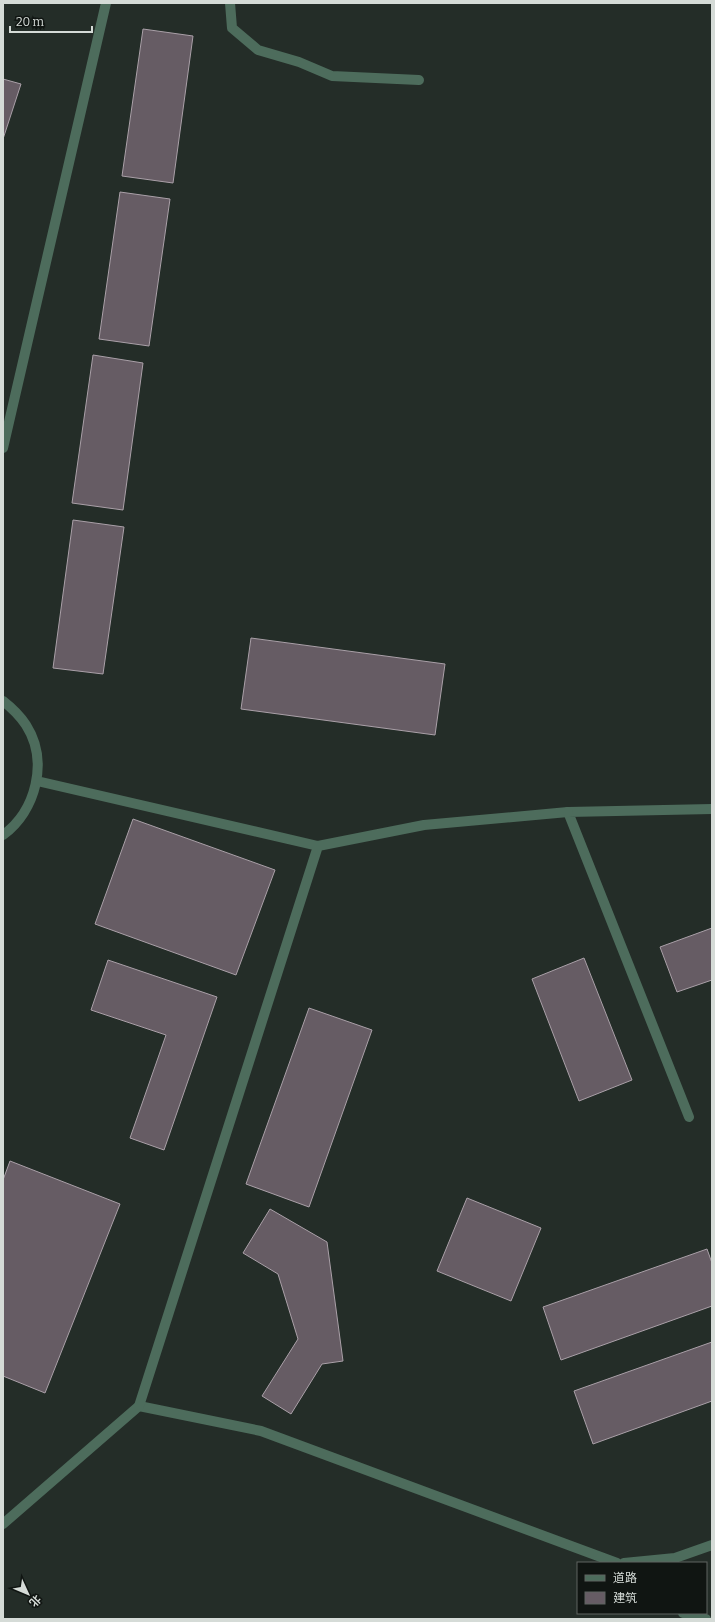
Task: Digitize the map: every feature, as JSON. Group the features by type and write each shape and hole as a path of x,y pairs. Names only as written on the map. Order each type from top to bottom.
{"street":[{"path":"3,448 106,3"},
{"path":"230,3 232,28 258,50 299,62 332,76 419,80"},
{"path":"3,701 16,711 27,726 34,744 37,762 37,781 32,799 23,816 3,835"},
{"path":"37,781 318,846 424,825 568,812 712,809"},
{"path":"568,812 689,1117"},
{"path":"3,1524 139,1406 318,846"},
{"path":"139,1406 261,1431 614,1562"},
{"path":"634,1562 675,1558 712,1545"},
{"path":"687,1614 706,1619"}],"building":[{"path":"143,29 193,36 173,183 122,176"},
{"path":"3,79 21,84 3,139"},
{"path":"120,192 170,199 149,346 99,339"},
{"path":"93,355 143,363 123,510 72,503"},
{"path":"73,520 124,527 103,674 53,668"},
{"path":"251,638 445,664 435,735 241,709"},
{"path":"133,819 275,870 236,975 95,924"},
{"path":"712,928 712,980 677,992 660,947"},
{"path":"584,958 632,1080 579,1101 532,979"},
{"path":"108,960 217,997 164,1150 130,1138 166,1035 91,1010"},
{"path":"309,1008 372,1030 309,1207 246,1184"},
{"path":"10,1161 120,1204 45,1393 3,1376 3,1180"},
{"path":"467,1198 541,1228 511,1301 437,1271"},
{"path":"270,1209 327,1242 343,1361 322,1364 291,1414 262,1396 298,1339 278,1274 243,1253"},
{"path":"707,1249 712,1263 712,1306 561,1360 543,1307"},
{"path":"712,1342 712,1401 593,1444 574,1391"}]}
